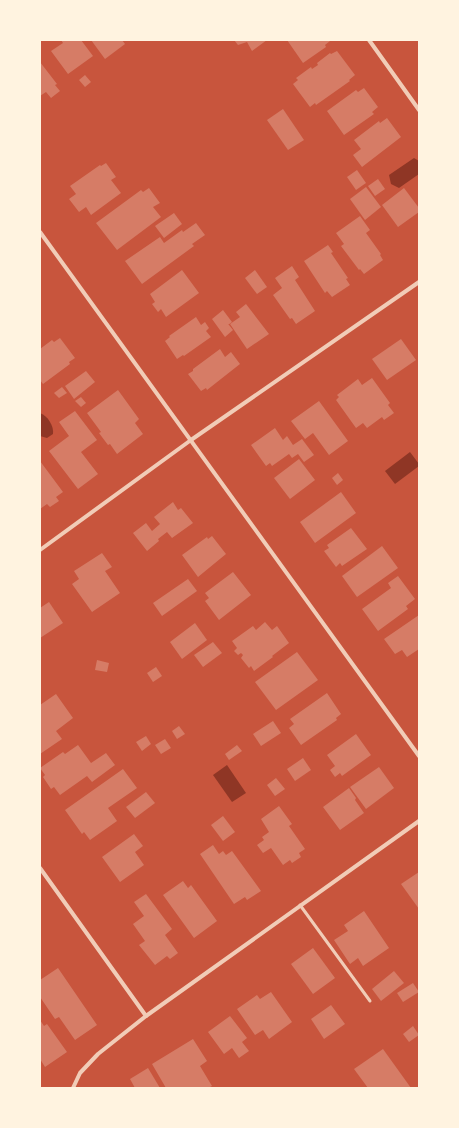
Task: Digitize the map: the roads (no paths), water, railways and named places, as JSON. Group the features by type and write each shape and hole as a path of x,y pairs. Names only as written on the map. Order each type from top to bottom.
{"street":[{"path":"369,40 419,110"},
{"path":"40,232 419,756"},
{"path":"40,550 191,440 419,282"},
{"path":"73,1088 80,1073 98,1054 146,1016 300,904 419,821"},
{"path":"40,868 146,1016"}],"lane":[{"path":"300,904 370,1000"}]}
